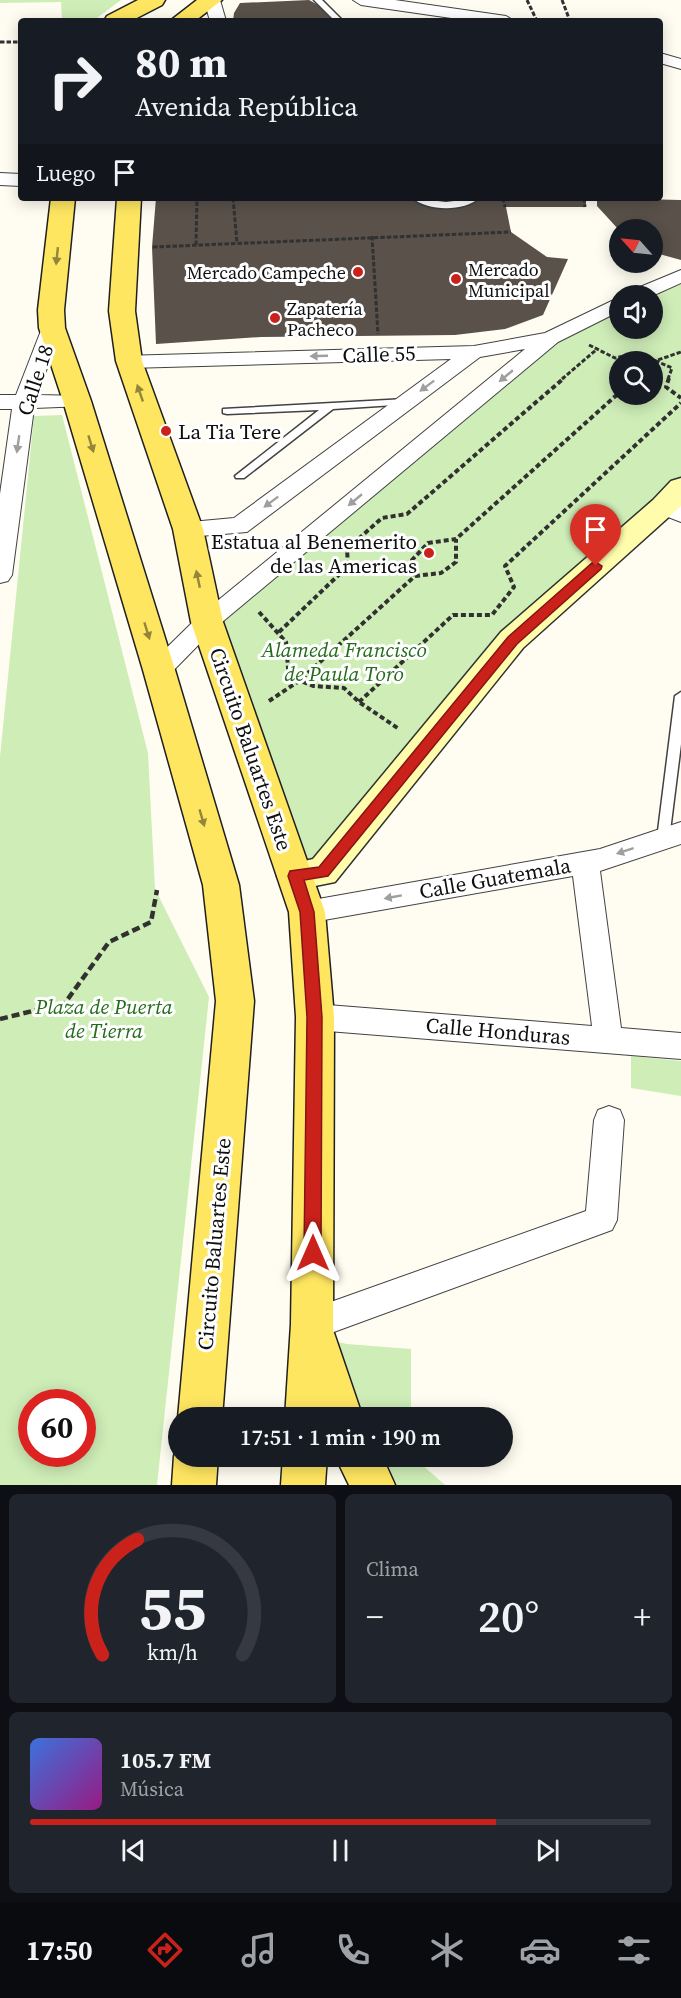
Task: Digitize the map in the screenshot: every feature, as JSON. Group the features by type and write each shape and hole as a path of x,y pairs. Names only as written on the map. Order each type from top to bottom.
{"main road":[{"path":"121,18 154,0"},
{"path":"185,18 212,0"},
{"name":"Circuito Baluartes Este","path":"63,201 51,310 52,328 77,401 159,670 221,885 235,1001 201,1407"},
{"name":"Circuito Baluartes Este","path":"129,201 122,311 129,361 188,529 207,622 307,912 315,1017 312,1324 308,1407"},
{"path":"312,1324 337,1407"},
{"path":"194,1485 195,1467"},
{"path":"303,1485 304,1467"},
{"path":"363,1467 373,1485"}],"street":[{"path":"212,0 217,18"},
{"path":"361,0 485,18"},
{"path":"663,59 681,64"},
{"path":"0,179 18,180"},
{"path":"660,285 681,276"},
{"name":"Calle 55","path":"129,361 474,351 559,334 609,309"},
{"name":"Calle 18","path":"0,575 24,401 52,328"},
{"path":"159,670 207,622 559,334"},
{"path":"188,529 239,526 474,351"},
{"path":"0,402 77,401"},
{"path":"295,876 323,872 512,640 675,503"},
{"name":"Calle Guatemala","path":"307,912 585,862 672,836"},
{"path":"585,862 608,1040"},
{"name":"Calle Honduras","path":"315,1017 681,1046"},
{"path":"312,1324 601,1220 609,1120"}],"lane":[{"path":"318,0 336,18"},
{"path":"424,201 431,204 470,201"},
{"path":"227,411 406,402"},
{"path":"240,476 330,406"},
{"path":"672,836 681,696"}],"path":[{"path":"527,0 536,18"},
{"path":"562,0 569,18"},
{"path":"0,42 18,42"},
{"path":"196,245 197,201"},
{"path":"233,201 237,243"},
{"path":"504,201 505,207"},
{"path":"585,201 585,207"},
{"path":"152,247 372,236 511,232"},
{"path":"372,236 378,337"},
{"path":"559,334 609,355"},
{"path":"279,632 348,566 347,549 382,518 406,514 596,350"},
{"path":"663,357 681,352"},
{"path":"663,364 672,368 666,387 681,398"},
{"path":"415,576 412,560 428,543 456,539 609,402"},
{"path":"358,702 453,615 492,615 514,587 506,566 681,403"},
{"path":"240,719 299,681 415,576 441,573 456,562 456,539"},
{"path":"241,594 279,632 288,646 287,662 290,674 299,681 321,688 344,688 358,702 425,747"},
{"path":"0,1019 65,1003 109,942 151,922 157,890"}],"green space":[{"path":"0,0 121,0 97,18 62,18 61,2 0,3"},
{"name":"Alameda Francisco de Paula Toro","path":"681,276 681,488 512,640 323,872 295,876 207,622 551,338 609,308 609,339 663,339 663,288"},
{"name":"Plaza de Puerta de Tierra","path":"62,415 148,753 155,889 209,997 157,1485 0,1485 0,757 34,416"},
{"path":"631,1056 681,1061 681,1096 631,1088"},
{"path":"328,1340 347,1344 411,1349 411,1407 351,1407"},
{"path":"374,1467 424,1467 445,1485 382,1485"}],"building":[{"path":"309,0 338,18 233,18 240,3"},
{"path":"681,200 681,260 663,255 663,219 609,219 597,206 597,201"},
{"name":"Mercado Campeche","path":"156,201 586,201 586,207 506,207 511,232 547,257 568,259 543,315 505,329 455,335 261,337 156,344 152,247"}],"place":[{"name":"Mercado Campeche","path":"358,272"},
{"name":"Mercado Municipal","path":"456,279"},
{"name":"Zapatería Pacheco","path":"275,318"},
{"name":"La Tia Tere","path":"166,431"},
{"name":"Estatua al Benemerito de las Americas","path":"429,553"}],"route":[{"path":"313,1253 315,1017 307,912 295,876 323,872 512,640 596,566"}]}
